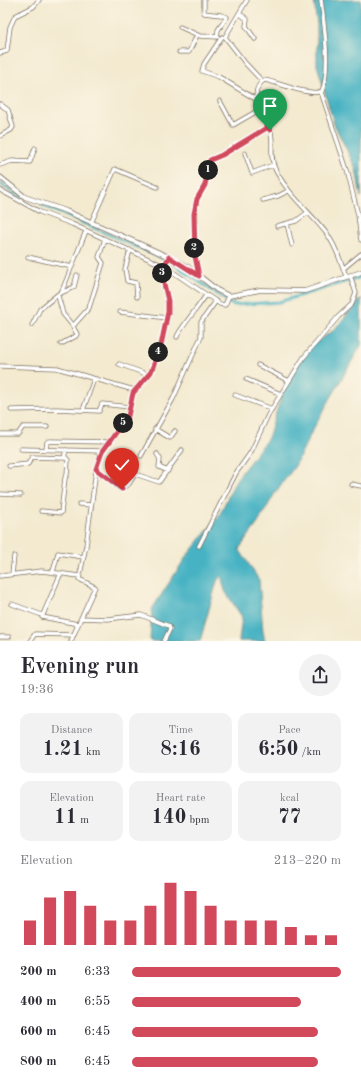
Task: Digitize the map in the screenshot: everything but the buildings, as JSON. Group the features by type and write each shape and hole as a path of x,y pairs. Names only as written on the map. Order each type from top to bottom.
{"street":[{"path":"0,53 7,51 10,27 15,16 33,7 39,0"},
{"path":"204,0 204,13 221,14 227,17 218,30 217,37"},
{"path":"248,0 240,14 204,64 202,71 219,77 257,100"},
{"path":"321,0 326,69 324,84 321,92 347,170 358,215 361,240"},
{"path":"240,14 247,20 246,26 255,39"},
{"path":"180,27 197,35 223,37 262,81"},
{"path":"179,52 189,52 197,35"},
{"path":"262,81 266,80 305,91 321,92"},
{"path":"199,546 233,480 255,445 272,409 289,381 307,352 339,316 352,304 356,292 330,237 288,191 273,165 270,148 272,136 259,110 257,100 258,90 262,81"},
{"path":"220,101 233,125 259,110"},
{"path":"0,104 8,110 13,127 11,130 0,136"},
{"path":"199,276 195,256 194,214 197,199 205,185 210,160 222,155 268,127"},
{"path":"0,165 12,161 30,162 34,148"},
{"path":"245,154 252,173 273,165"},
{"path":"91,223 115,169 157,187"},
{"path":"0,177 24,197 44,203 91,223 199,276 228,300"},
{"path":"0,190 40,212 86,230 130,250 167,261 206,296 222,304 228,300 260,290 305,291 361,272"},
{"path":"263,200 278,196 288,191"},
{"path":"277,226 296,221 307,213"},
{"path":"286,224 292,245"},
{"path":"61,344 76,336 73,326 63,314 60,294 86,230"},
{"path":"73,326 86,313 91,303 103,263 99,257 105,239"},
{"path":"130,250 125,273 128,281 134,281 137,284 137,297"},
{"path":"344,268 361,254"},
{"path":"28,257 72,267"},
{"path":"71,641 95,587 80,580 79,576 96,469 103,451 128,416 134,390 149,375 161,345 167,318 168,301 162,275 167,261"},
{"path":"32,325 40,309 60,294 74,287 78,275"},
{"path":"177,337 179,331 194,314 206,296"},
{"path":"141,456 173,399 201,337 201,321 216,301"},
{"path":"120,312 167,318"},
{"path":"118,364 149,375"},
{"path":"258,365 289,381"},
{"path":"0,366 22,368 57,368 94,380 134,390"},
{"path":"246,379 281,394"},
{"path":"83,410 94,380"},
{"path":"235,395 272,409"},
{"path":"11,410 99,411 103,404 130,407"},
{"path":"0,434 18,434 23,427 47,427"},
{"path":"155,429 170,438 175,431"},
{"path":"46,450 47,442 50,441 109,442"},
{"path":"21,450 103,451"},
{"path":"41,511 61,513 65,478 67,475 68,460 65,457 66,450"},
{"path":"96,469 121,489 129,484 136,474 159,482 182,450"},
{"path":"157,454 160,459 159,467 168,471"},
{"path":"9,466 28,464 32,457 65,457"},
{"path":"351,484 361,486"},
{"path":"0,494 21,495"},
{"path":"79,504 91,505"},
{"path":"53,572 58,553 83,557"},
{"path":"12,574 14,556"},
{"path":"0,576 53,572 79,576"},
{"path":"42,615 61,573"},
{"path":"12,604 42,615 44,618 78,624"},
{"path":"81,618 108,619 143,616 169,626 170,629 164,641"},
{"path":"30,641 34,634 74,635"},
{"path":"0,636 9,637"}],"water":[{"path":"314,0 361,0 361,197 356,169 334,124 317,65 317,24"},
{"path":"361,298 361,345 312,431 295,466 275,493 258,523 239,549 259,580 265,641 239,641 242,617 225,591 221,575 217,581 200,641 150,641 152,609 186,557 219,516 236,480 268,438 285,385 308,348 334,330"}],"waterway":[{"path":"0,183 14,194 23,197"},
{"path":"42,205 171,262 233,305 279,302 361,277"}],"route":[{"path":"122,489 120,489 96,469 97,463 104,448 128,416 134,390 151,372 161,345 168,312 168,301 162,278 162,270 169,257 183,264 199,276 195,256 194,214 197,199 205,185 210,160 211,158 222,155 268,127 270,130"}]}
